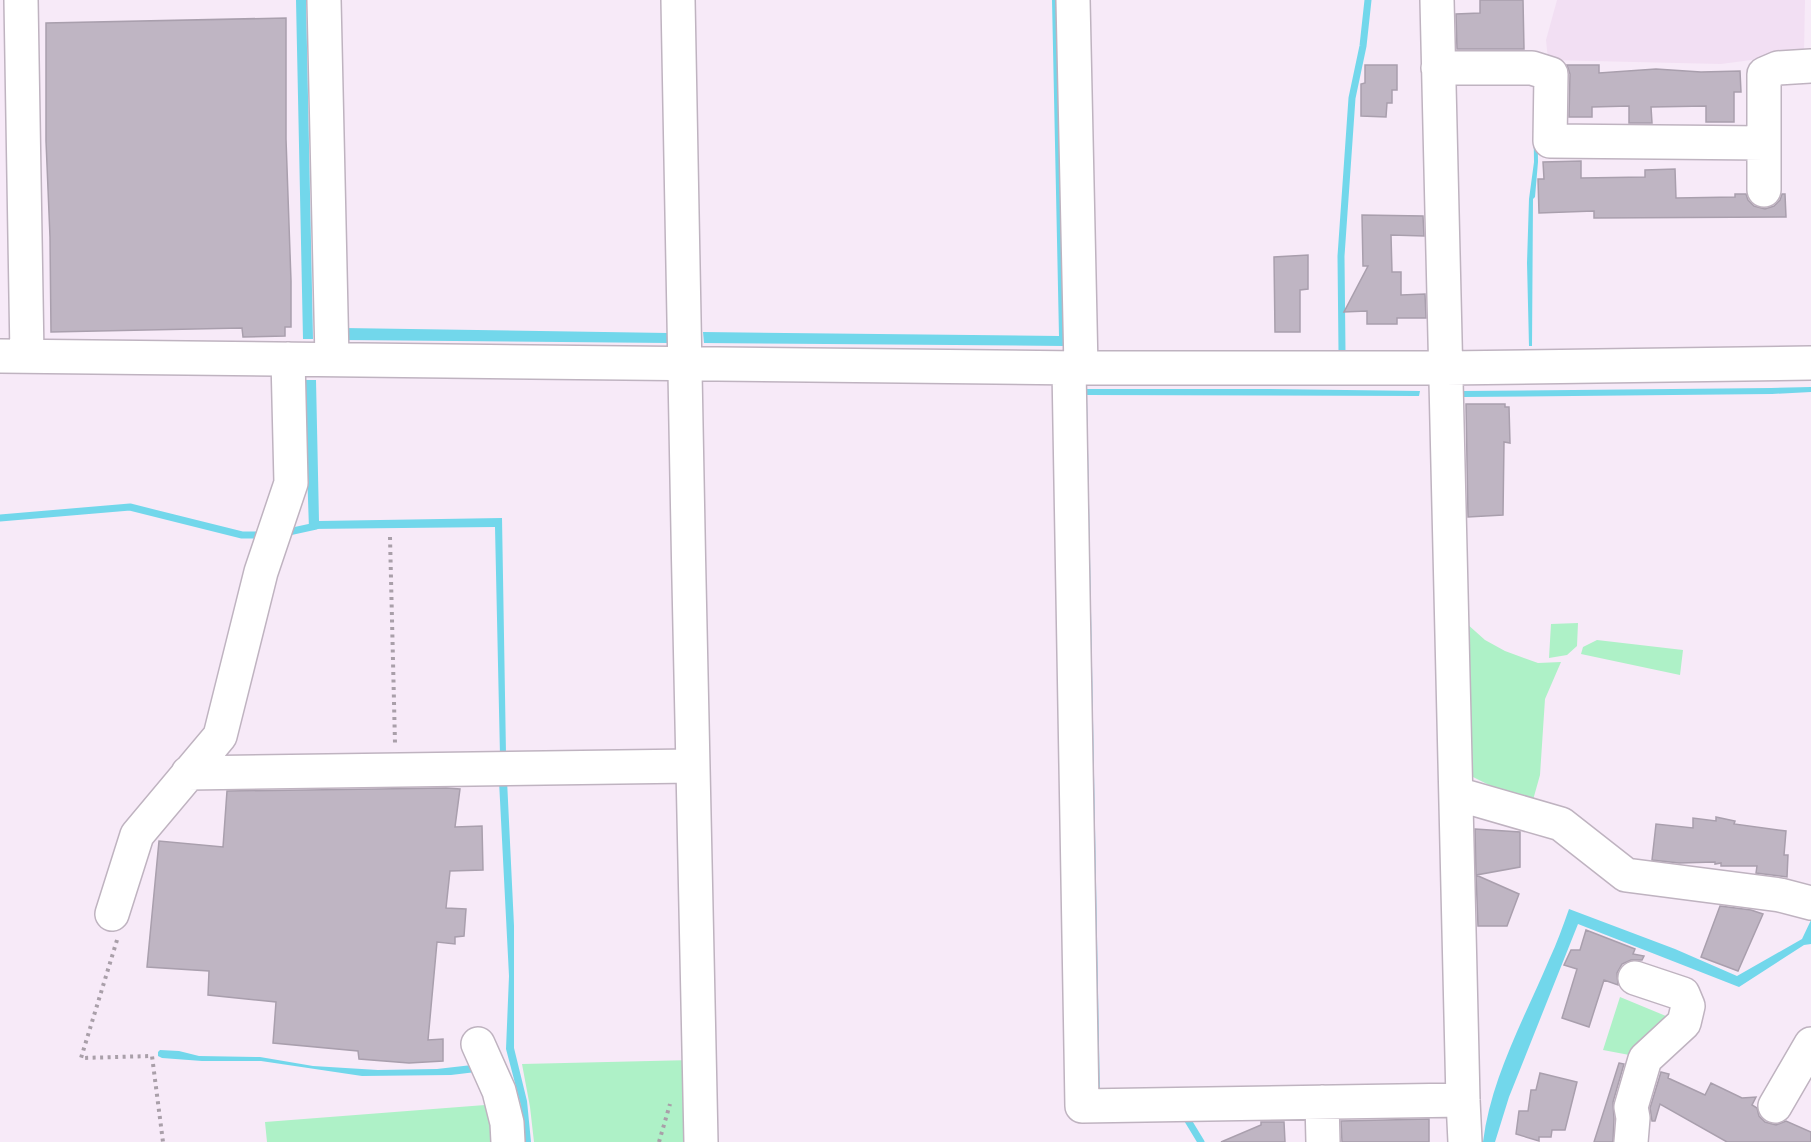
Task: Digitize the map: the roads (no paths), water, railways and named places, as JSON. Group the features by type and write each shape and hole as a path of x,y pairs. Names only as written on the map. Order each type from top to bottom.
{"street":[{"path":"21,0 14,356 1075,368 1446,368 1811,363"},
{"path":"324,0 332,359"},
{"path":"678,0 701,1142"},
{"path":"1073,0 1082,1106 1463,1100"},
{"path":"1437,0 1465,1142"},
{"path":"1764,190 1764,74 1778,68 1811,66"},
{"path":"1438,68 1532,68 1551,74 1550,141 1764,143"},
{"path":"113,909 137,835 219,736 261,572 291,483 288,359"},
{"path":"188,773 692,766"},
{"path":"1457,794 1561,824 1626,875 1780,895 1811,903"},
{"path":"1631,1142 1633,1118 1631,1107 1645,1059 1684,1023 1688,1006 1683,994 1635,978"},
{"path":"478,1044 499,1091 507,1123 508,1142"},
{"path":"1775,1106 1811,1044"},
{"path":"1322,1102 1323,1142"}],"water":[{"path":"296,0 306,0 313,339 303,339"},
{"path":"1052,0 1059,0 1064,346 704,343 703,332 1059,336"},
{"path":"1533,93 1537,93 1538,162 1533,199 1532,346 1529,346 1527,263 1529,199 1534,162"},
{"path":"344,328 668,333 668,343 344,340"},
{"path":"304,380 316,380 319,521 502,518 506,754 500,756 495,527 309,529"},
{"path":"1811,387 1811,392 1772,394 1462,397 1463,391"},
{"path":"1081,390 1420,391 1419,396 1087,395 1100,1098 1094,1097"},
{"path":"507,780 514,926 514,1048 527,1101 531,1142 524,1142 521,1106 506,1049 509,976 499,781"},
{"path":"1569,909 1675,949 1737,976 1802,939 1811,920 1811,944 1804,945 1739,987 1578,924 1509,1097 1495,1142 1483,1142 1487,1118 1501,1072"},
{"path":"160,1050 179,1051 199,1056 260,1057 313,1066 378,1070 437,1069 472,1065 476,1072 451,1075 362,1076 261,1061 162,1058 158,1056"}],"waterway":[{"path":"1342,352 1341,256 1352,98 1363,46 1368,0"},
{"path":"0,518 130,507 242,535 263,535"},
{"path":"284,533 316,526"},
{"path":"1184,1114 1201,1142"}]}
